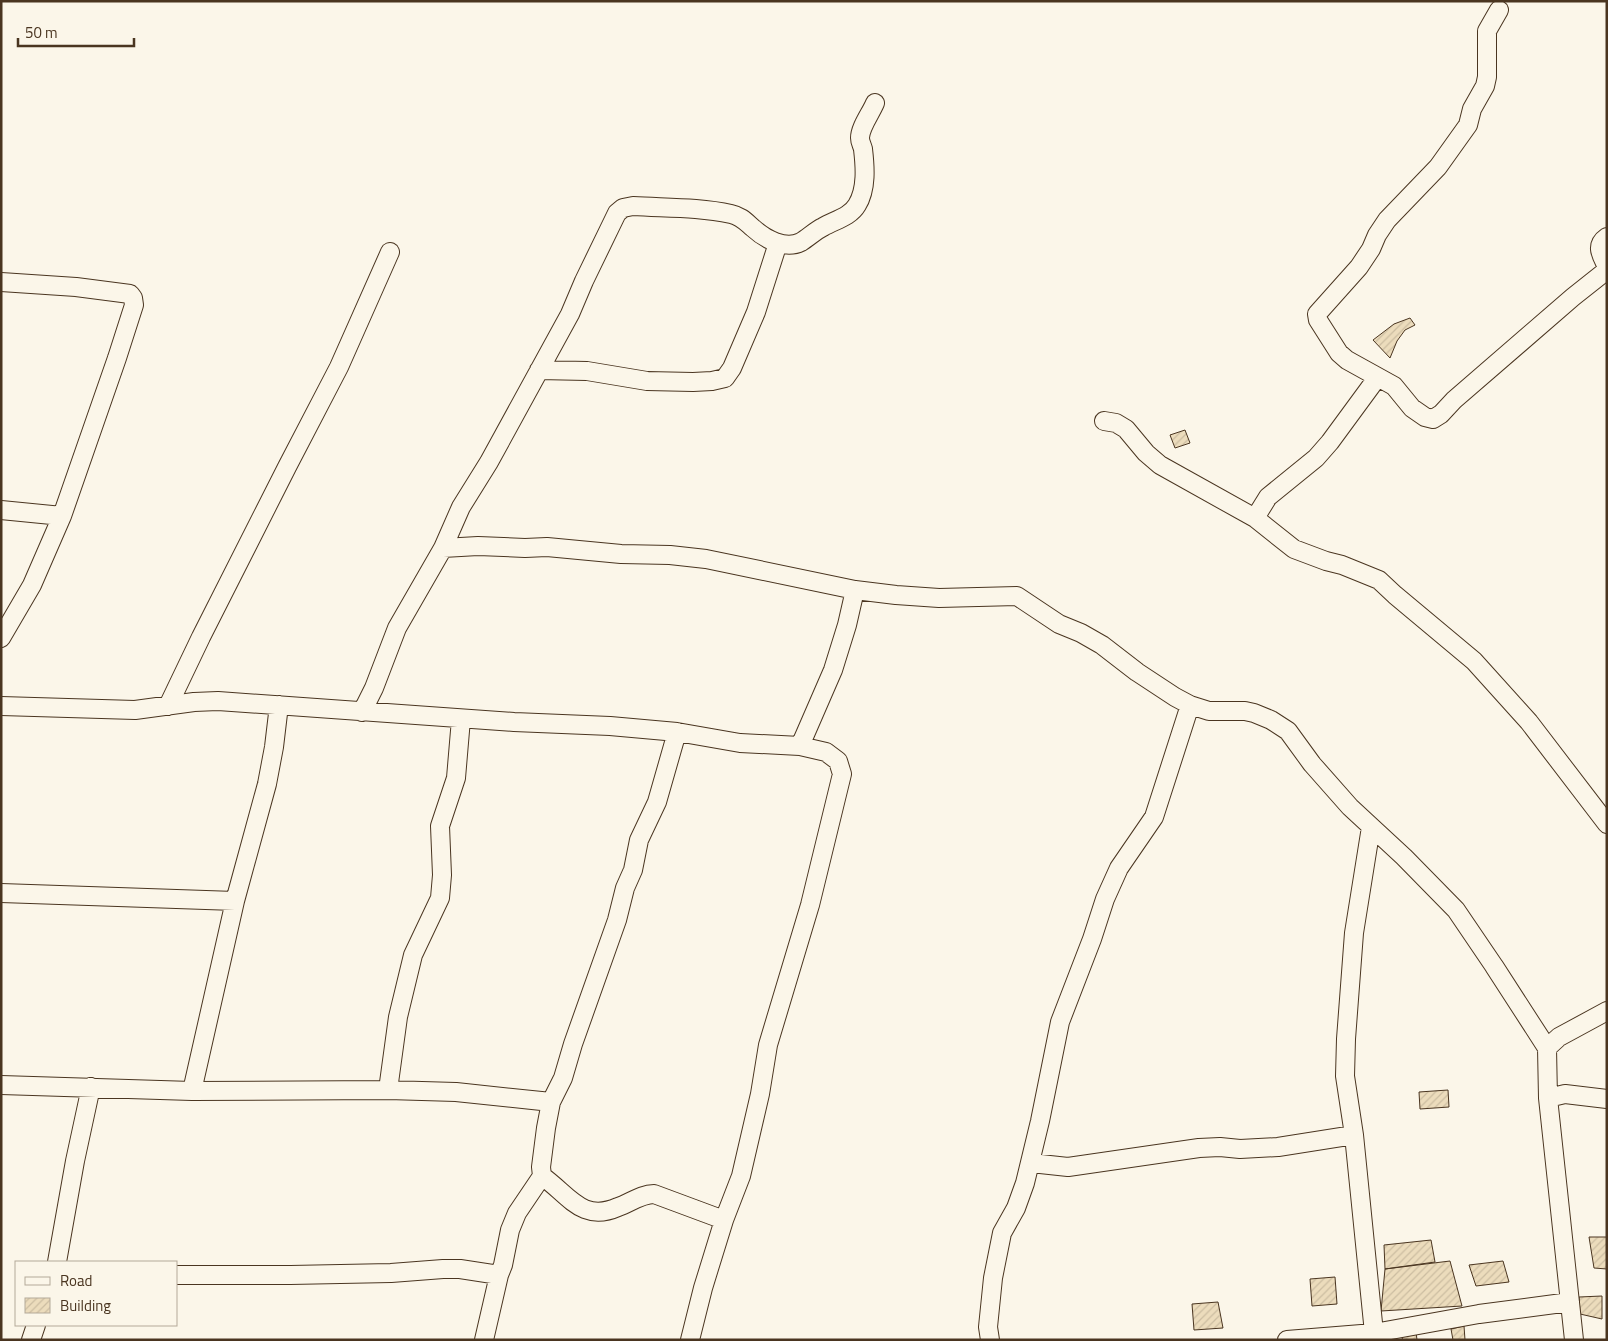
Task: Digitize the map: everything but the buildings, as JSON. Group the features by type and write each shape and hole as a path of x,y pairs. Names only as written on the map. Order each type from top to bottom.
{"street":[{"path":"1499,10 1487,31 1487,78 1485,86 1472,109 1468,125 1438,167 1387,220 1359,268 1317,314 1318,320 1339,353 1346,360 1394,386 1412,408 1433,419 1607,269 1599,247 1607,237"},
{"path":"362,712 377,682 397,628 443,548 461,507 489,462 570,314 617,213 623,208 633,206 704,209 734,214 744,219 754,229 778,243 787,245 799,243 820,228 849,215 857,205 862,192 864,171 860,136 875,104"},
{"path":"539,370 587,371 646,381 693,382 725,378 732,368 756,312 778,243"},
{"path":"168,706 205,629 339,367 390,252"},
{"path":"1,282 76,287 130,294 134,305 62,516 32,585 1,638"},
{"path":"1255,518 1268,497 1316,458 1330,442 1377,378"},
{"path":"1104,421 1126,429 1146,453 1160,465 1255,518 1294,549 1379,580 1474,661 1529,722 1607,824"},
{"path":"1,510 62,516"},
{"path":"443,548 478,546 547,547 621,554 670,555 706,559 855,590 896,595 939,598 1018,596 1059,624 1081,633 1102,645 1174,697 1209,711 1245,711 1254,713 1271,720 1288,731 1312,764 1350,807 1404,857 1456,910 1547,1048 1548,1098 1574,1340"},
{"path":"800,746 833,670 847,625 855,590"},
{"path":"1,706 135,710 218,700 461,719 610,726 677,732 740,743 800,746 826,752 838,761 842,774 810,906 768,1044 760,1094 741,1176 724,1220 702,1288 690,1340"},
{"path":"192,1091 236,901 267,784 279,705"},
{"path":"990,1340 988,1328 992,1278 1002,1233 1016,1208 1026,1183 1060,1022 1092,940 1108,891 1119,868 1154,817 1190,705"},
{"path":"388,1090 398,1018 413,955 440,898 442,875 440,826 456,778 461,719"},
{"path":"484,1340 510,1230 517,1213 542,1176 543,1153 551,1102 563,1078 573,1044 618,920 625,888 633,870 638,840 657,802 677,732"},
{"path":"1372,828 1354,933 1345,1076 1354,1135 1374,1333"},
{"path":"1,893 236,901"},
{"path":"1547,1048 1559,1037 1607,1011"},
{"path":"1,1085 192,1091 388,1090 456,1092 551,1102"},
{"path":"57,1261 74,1161 91,1087"},
{"path":"1548,1098 1565,1094 1607,1100"},
{"path":"1031,1163 1068,1166 1096,1164 1199,1148 1220,1147 1240,1149 1278,1147 1354,1135"},
{"path":"542,1176 587,1211 603,1212 618,1208 645,1195 654,1194 724,1220"},
{"path":"178,1275 290,1276 391,1273 443,1269 460,1269 499,1275"},
{"path":"1287,1340 1374,1333 1479,1314 1570,1302"},
{"path":"31,1340 36,1326"}]}
